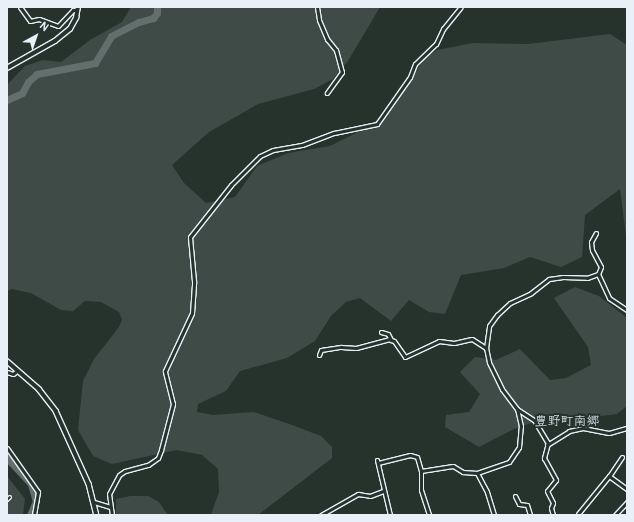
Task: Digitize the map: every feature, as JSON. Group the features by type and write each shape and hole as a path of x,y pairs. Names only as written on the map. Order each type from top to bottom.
{"street":[{"path":"20,7 30,21 39,19 58,26 73,10 77,9"},
{"path":"317,7 318,20 327,40 336,50 342,72 327,93"},
{"path":"112,515 110,506 111,487 119,475 125,471 148,465 158,458 161,450 172,404 165,371 192,313 194,281 190,237 231,185 260,156 273,150 302,145 334,133 371,126 380,121 396,95 410,77 415,64 436,44 443,29 461,7"},
{"path":"7,68 56,42 70,29 77,9"},
{"path":"596,233 591,242 592,250 601,267 598,274 609,298 627,310"},
{"path":"421,471 453,466 463,472 476,473 503,466 514,457 521,433 517,409 493,373 486,348 492,321 515,299 525,297 546,281 557,277 582,278 598,274"},
{"path":"381,332 388,334 404,357 440,341 454,343 472,339 486,348"},
{"path":"319,355 321,350 356,348 391,340"},
{"path":"7,361 39,389 56,411 94,502 97,515"},
{"path":"7,372 13,374 18,370"},
{"path":"517,409 525,413 541,428 547,445 544,458 556,480 547,491 553,503 551,508 553,515"},
{"path":"547,445 569,431 583,428 609,434 627,428"},
{"path":"7,448 38,492 34,515"},
{"path":"390,515 388,499 382,491 378,462 410,455 417,457 421,471 421,490 429,515"},
{"path":"578,515 622,457"},
{"path":"476,473 487,492 494,515"},
{"path":"609,476 627,489"},
{"path":"321,515 358,494 370,496 382,491"},
{"path":"515,496 519,504 527,505 530,515"},
{"path":"7,500 10,497"},
{"path":"94,502 110,506"},
{"path":"615,515 627,502"}],"shaded area":[{"path":"131,7 380,7 348,61 333,79 314,89 258,104 209,132 172,165 184,183 206,203 235,197 257,166 288,153 330,146 370,126 386,112 409,84 422,60 437,50 473,43 528,44 610,34 627,45 627,244 620,189 585,215 582,257 561,267 530,257 504,268 461,275 445,314 429,312 409,300 391,321 360,298 346,302 331,316 315,341 287,358 240,371 226,391 198,404 197,412 213,415 254,412 321,436 332,447 332,458 258,515 211,515 219,492 218,469 202,455 177,450 112,464 93,456 78,430 83,381 94,359 119,327 122,320 119,312 101,302 85,301 73,311 61,310 31,293 12,289 7,291 7,85 25,66 43,60 61,62 90,40 122,22"},
{"path":"575,287 599,296 627,318 627,406 617,414 578,419 555,415 514,429 479,447 445,427 446,415 469,412 480,394 460,372 475,357 496,360 520,349 550,380 566,378 591,365 588,347 554,298"},
{"path":"7,476 25,499 23,515 7,515"},
{"path":"130,496 148,496 159,502 168,515 116,515 116,499"}],"waterway":[{"path":"7,100 22,93 28,82 37,74 95,63 111,36 139,22 153,18 157,13 157,7"},
{"path":"7,458 31,484 36,501 30,515"}],"district":[{"name":"豊野町南郷","path":"567,421"}]}
